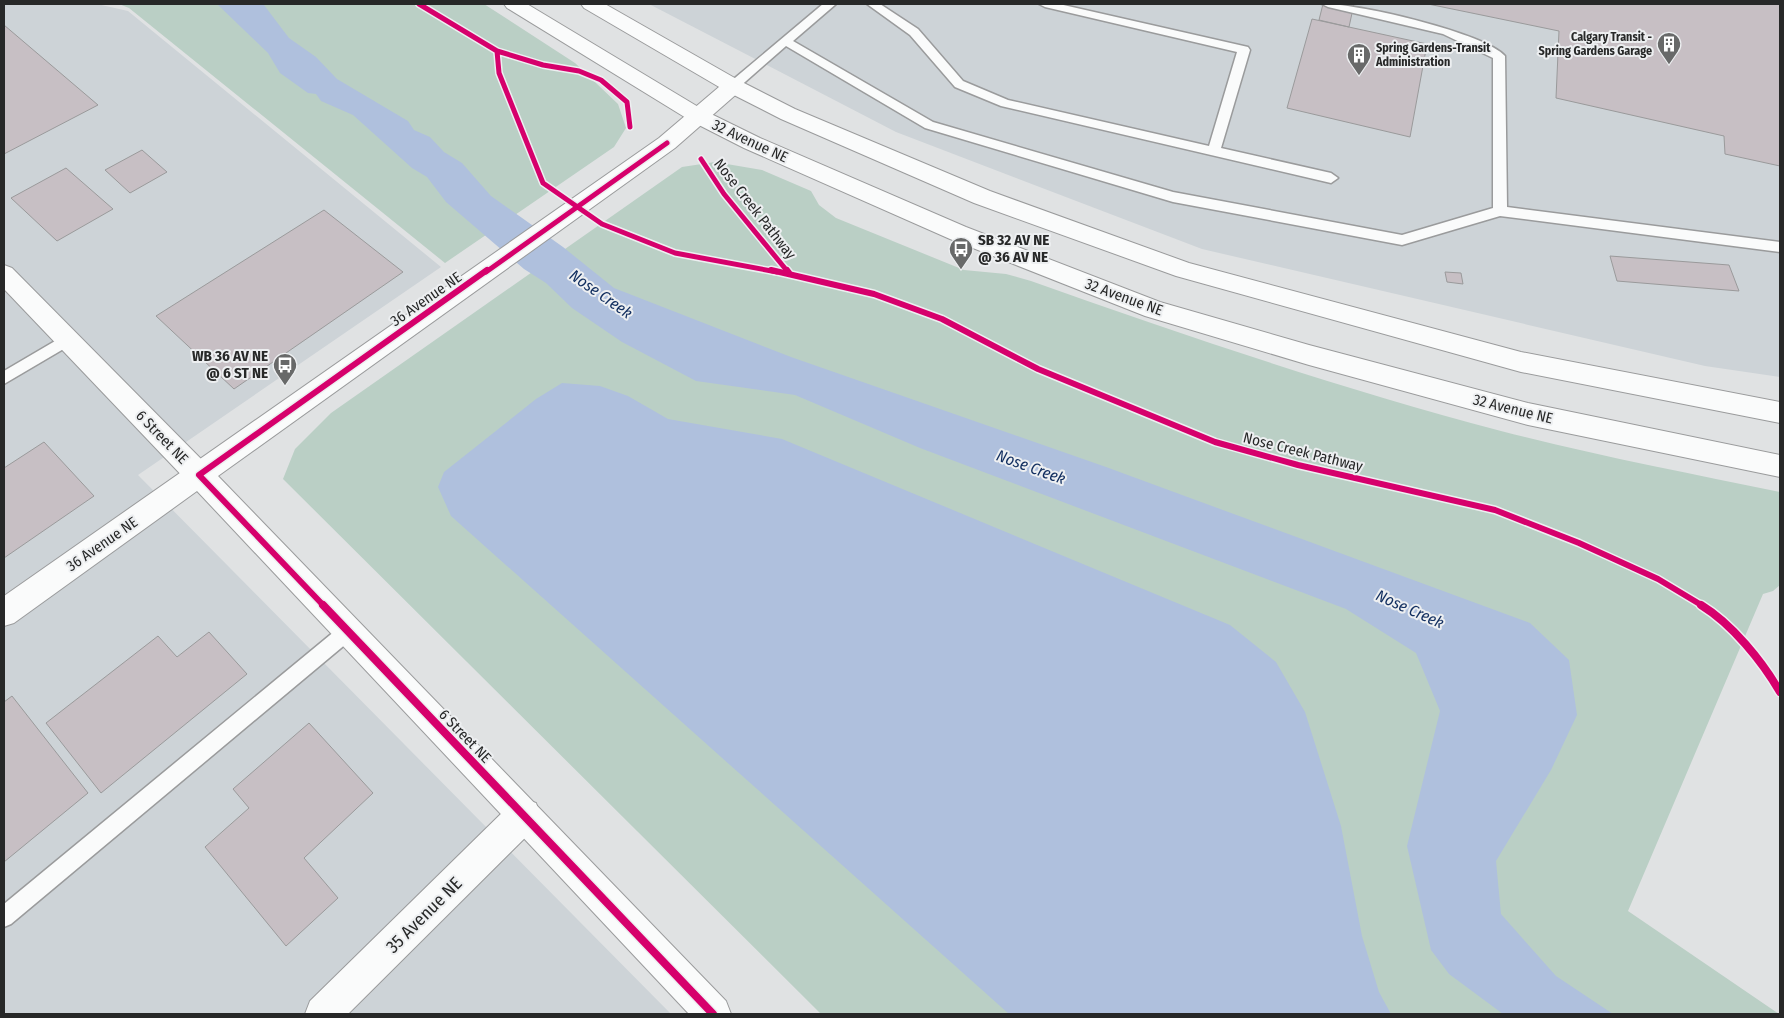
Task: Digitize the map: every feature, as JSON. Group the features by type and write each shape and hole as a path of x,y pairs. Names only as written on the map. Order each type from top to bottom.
{"main road":[{"name":"32 Avenue NE","path":"514,4 698,116 752,143 958,233 1154,309 1310,355 1528,414 1780,466"},
{"path":"591,4 733,86 788,114 982,197 1184,270 1521,362 1780,412"},
{"name":"36 Avenue NE","path":"4,614 625,173 733,86"},
{"name":"6 Street NE","path":"4,274 199,475 713,1014"},
{"name":"35 Avenue NE","path":"324,1014 524,815"}],"lane":[{"path":"733,86 828,4"},
{"path":"873,4 914,32 959,84 1005,104 1331,178"},
{"path":"1045,4 1244,50 1214,151"},
{"path":"1328,4 1447,31 1499,56 1500,211"},
{"path":"785,41 929,125 1174,196 1402,240 1500,211 1780,247"},
{"path":"4,378 67,340"},
{"path":"4,917 348,632"}],"shaded area":[{"path":"4,4 97,4 128,11 441,267 138,475 671,1014 4,1014"},
{"path":"649,4 1780,4 1780,377 1705,366 1202,249 896,132"}],"green space":[{"path":"119,4 484,4 575,63 618,104 626,128 614,147 445,263 129,8"},
{"path":"715,162 762,170 811,191 819,205 836,218 964,270 1006,274 1031,281 1264,361 1442,415 1605,456 1780,492 1780,585 1773,591 1763,594 1628,911 1779,1014 821,1014 283,479 295,449 331,413 682,167"}],"water":[{"name":"Nose Creek","path":"217,4 264,5 289,38 316,57 337,79 408,121 414,130 430,137 444,152 462,163 491,196 563,247 614,288 791,357 1106,467 1530,623 1569,660 1577,715 1551,770 1496,861 1501,914 1556,976 1613,1014 1503,1014 1449,974 1431,950 1407,846 1440,711 1416,653 1346,609 920,448 795,395 696,381 622,342 572,308 546,283 524,269 446,202 427,177 412,168 353,115 321,101 316,94 308,93 280,73 268,53"},
{"path":"562,383 600,386 628,396 668,419 782,439 1230,625 1276,662 1305,712 1341,826 1362,936 1379,992 1391,1014 1009,1014 451,516 438,487 444,472 536,399"}],"building":[{"path":"1323,4 1354,4 1349,27 1319,20"},
{"name":"Calgary Transit - Spring Gardens Garage","path":"1428,4 1780,4 1780,166 1725,154 1724,136 1556,98 1559,31"},
{"name":"Spring Gardens-Transit Administration","path":"1312,19 1427,44 1410,137 1287,108"},
{"path":"4,25 98,105 4,154"},
{"path":"142,150 167,172 130,193 105,170"},
{"path":"66,168 113,209 57,241 11,198"},
{"path":"324,210 403,272 234,389 156,316"},
{"path":"1610,256 1729,265 1739,291 1617,281"},
{"path":"1445,272 1461,273 1463,284 1447,282"},
{"path":"44,442 94,496 4,558 4,468"},
{"path":"209,632 247,674 101,793 46,723 158,636 177,657"},
{"path":"12,696 88,793 4,862 4,702"},
{"path":"309,723 373,793 304,858 338,898 286,946 205,847 249,808 233,789"}],"cycle path":[{"path":"419,4 497,51 543,65 579,71 601,80 627,102 630,127"},
{"name":"Nose Creek Pathway","path":"497,51 499,73 543,183 602,224 675,253 790,274 874,294 942,319 1038,369 1215,442 1298,465 1495,510 1579,543 1658,579 1713,612 1764,665 1780,692"},
{"path":"667,143 199,475 713,1014"},
{"name":"Nose Creek Pathway","path":"701,159 724,194 790,274"}],"place":[{"name":"Calgary Transit - Spring Gardens Garage","path":"1669,65"},
{"name":"Spring Gardens-Transit Administration","path":"1359,76"},
{"name":"SB 32 AV NE @ 36 AV NE","path":"961,270"},
{"name":"WB 36 AV NE @ 6 ST NE","path":"285,386"}]}
